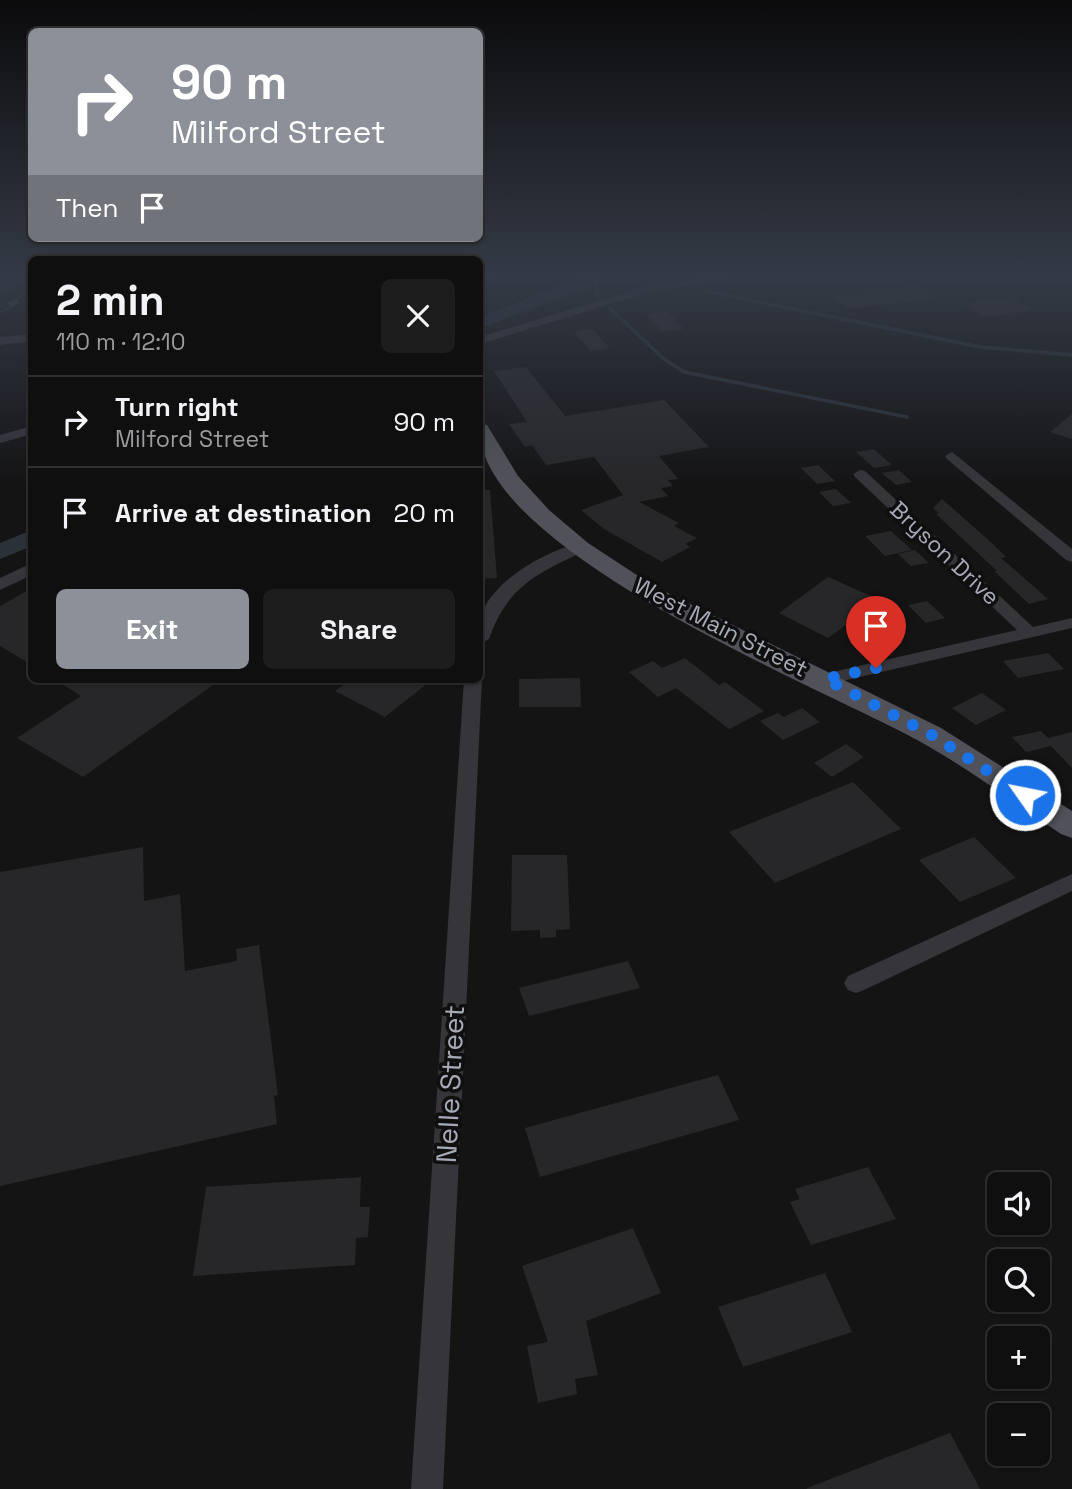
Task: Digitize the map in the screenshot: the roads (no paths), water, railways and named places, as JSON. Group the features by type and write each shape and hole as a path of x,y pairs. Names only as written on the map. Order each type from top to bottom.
{"main road":[{"name":"West Main Street","path":"483,434 509,479 541,515 579,548 643,590 932,735 1072,826"}],"street":[{"path":"0,439 28,431"},
{"path":"952,456 1072,557"},
{"name":"Bryson Drive","path":"860,474 1030,633"},
{"path":"483,628 486,617 500,594 534,568 579,548"},
{"path":"0,584 28,570"},
{"path":"825,679 1072,623"},
{"name":"Nelle Street","path":"427,1489 473,683"},
{"path":"856,983 1072,882"}],"waterway":[{"path":"651,346 684,372 907,417"},
{"path":"977,346 1072,355"},
{"path":"0,552 28,539"}]}
